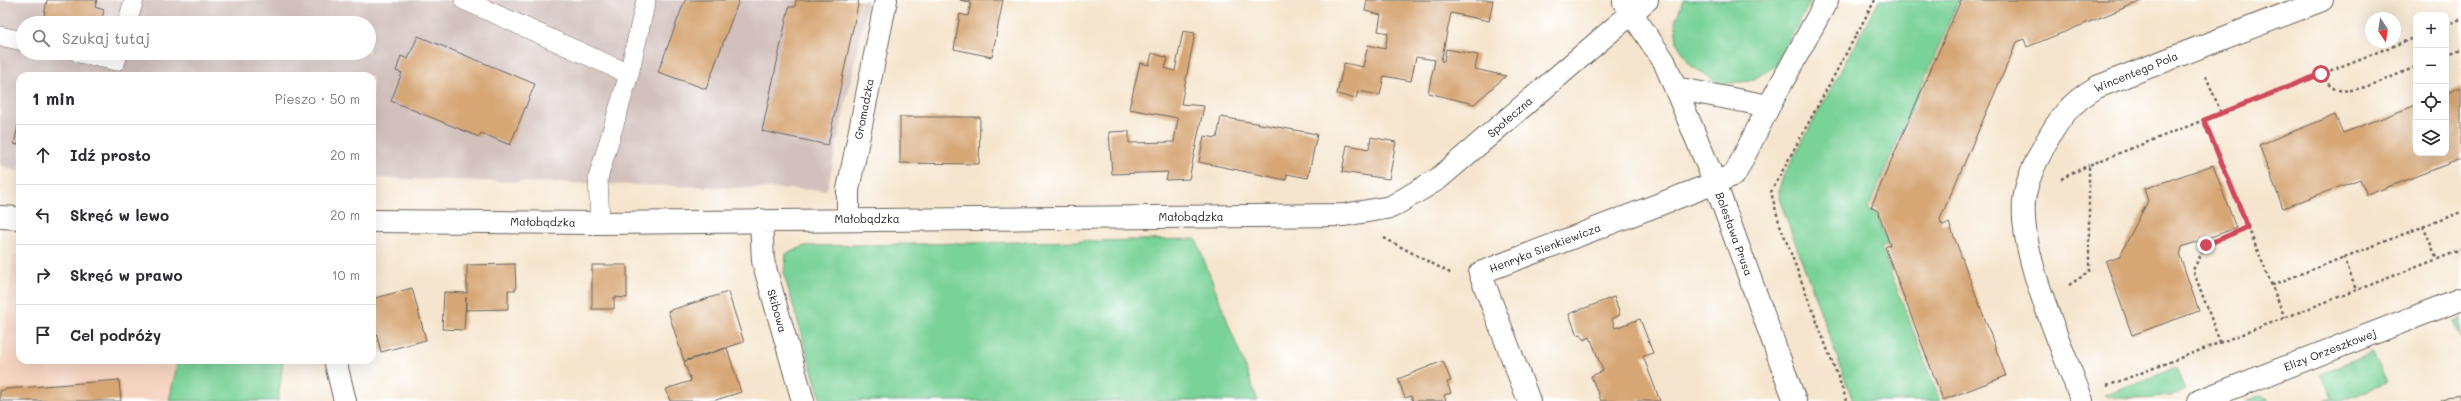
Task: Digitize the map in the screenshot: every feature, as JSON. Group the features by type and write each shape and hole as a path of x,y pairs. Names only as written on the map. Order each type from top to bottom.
{"street":[{"name":"Gromadzka","path":"848,220 848,190 886,0"},
{"name":"Bolesława Prusa","path":"1795,401 1715,183 1735,174 1769,106 1827,0"},
{"name":"Wincentego Pola","path":"2081,399 2044,302 2025,234 2025,195 2033,166 2046,142 2060,119 2076,100 2097,87 2322,0"},
{"path":"1634,4 1664,61 1715,183"},
{"name":"Społeczna","path":"1361,212 1391,207 1438,179 1634,4"},
{"path":"1675,88 1769,106"},
{"name":"Henryka Sienkiewicza","path":"1529,401 1480,273 1715,183"},
{"name":"Małobądzka","path":"376,221 600,223 761,220 1344,215 1361,212"},
{"path":"0,217 16,218"},
{"name":"Skibowa","path":"761,220 763,260 803,401"},
{"name":"Elizy Orzeszkowej","path":"2199,401 2461,299"},
{"path":"336,364 345,401"}],"lane":[{"path":"129,16 134,0"},
{"path":"464,0 629,74"},
{"path":"600,223 598,178 629,74 646,0"},
{"path":"0,36 16,39"}],"path":[{"path":"1847,401 1779,222 1771,192 1875,0"},
{"path":"2449,24 2461,19"},
{"path":"2044,302 2089,272 2089,165 2413,38"},
{"path":"2449,54 2461,49"},
{"path":"2321,74 2329,85 2338,90 2355,90 2413,68"},
{"path":"2207,78 2221,113"},
{"path":"2204,120 2285,318"},
{"path":"1361,212 1371,232 1450,274 1480,273"},
{"path":"2272,285 2461,212"},
{"path":"2423,226 2437,259"},
{"path":"2220,342 2193,270 2206,245 2248,227"},
{"path":"2081,399 2220,342 2461,250"},
{"path":"2344,257 2356,290"}],"shaded area":[{"path":"0,0 868,0 827,190 376,178 376,72 16,72 16,171 0,165"},
{"path":"13,255 16,255 16,364 177,364 169,401 0,401 0,358 2,358"}],"green space":[{"path":"1683,0 1811,0 1776,66 1750,81 1722,84 1691,66 1677,43 1675,22"},
{"path":"1879,0 1959,0 1868,209 1877,214 1888,244 1881,247 1940,401 1853,401 1780,201 1779,189 1783,177"},
{"path":"1196,239 1258,401 821,401 784,274 786,254 805,246"},
{"path":"2461,318 2461,338 2454,321"},
{"path":"2372,353 2386,383 2342,401 2325,401 2332,398 2321,373"},
{"path":"177,364 283,364 278,401 169,401"},
{"path":"2176,368 2185,391 2176,394 2144,399 2104,395"},
{"path":"2259,396 2267,398 2269,401 2245,401"}],"building":[{"path":"47,0 97,0 95,7 104,10 103,16 44,16"},
{"path":"685,0 739,0 706,89 658,72"},
{"path":"796,0 859,0 828,145 762,131 789,7 795,7"},
{"path":"960,0 1003,0 992,57 954,49 960,14 968,16 971,3"},
{"path":"1367,0 1493,0 1489,21 1451,13 1441,61 1444,61 1446,49 1478,55 1475,69 1506,76 1474,104 1428,93 1435,60 1416,57 1411,81 1384,76 1380,95 1358,91 1356,99 1337,94 1344,63 1363,67 1368,45 1385,49 1388,33 1378,31 1381,15 1365,11"},
{"path":"1961,0 2144,0 2027,47 2024,39 2017,42 1940,219 1942,225 1949,223 2006,376 1943,400 1885,247 1890,245 1878,211 1871,207"},
{"path":"1183,31 1195,33 1181,104 1204,106 1189,179 1166,180 1168,172 1112,174 1109,132 1129,131 1129,143 1174,142 1178,118 1129,109 1140,63 1149,65 1152,53 1168,58 1165,68 1175,71"},
{"path":"418,36 535,84 510,145 481,133 479,137 391,101 402,73 396,71 401,56 408,59"},
{"path":"2461,87 2461,159 2367,195 2360,179 2283,208 2259,145 2335,115 2343,133 2413,106 2413,156 2449,156 2449,92"},
{"path":"900,117 980,117 979,164 900,163"},
{"path":"1221,117 1317,134 1308,178 1287,174 1286,180 1199,162 1204,136 1217,138"},
{"path":"1371,137 1396,142 1389,179 1342,172 1347,145 1369,149"},
{"path":"2213,165 2236,228 2182,247 2180,256 2199,311 2132,335 2106,262 2119,257 2148,201 2144,189"},
{"path":"515,264 516,290 508,290 508,309 466,310 466,297 464,330 442,329 444,292 467,293 467,265"},
{"path":"592,265 627,265 627,298 614,297 614,309 592,309"},
{"path":"412,288 426,340 381,352 376,333 376,298"},
{"path":"728,292 744,342 684,361 668,311"},
{"path":"1614,297 1620,315 1612,319 1615,328 1640,319 1653,353 1643,356 1660,401 1601,401 1591,376 1603,371 1590,337 1584,340 1581,334 1577,335 1569,314"},
{"path":"727,348 741,392 713,401 670,401 666,389 691,381 684,362"},
{"path":"1443,361 1451,381 1447,382 1451,393 1444,395 1446,401 1413,401 1411,396 1405,398 1398,379"},
{"path":"119,380 121,401 0,401 0,391 6,389"},
{"path":"2458,394 2461,401 2441,401"}],"route":[{"path":"2206,245 2248,227 2204,120 2321,74"}]}
